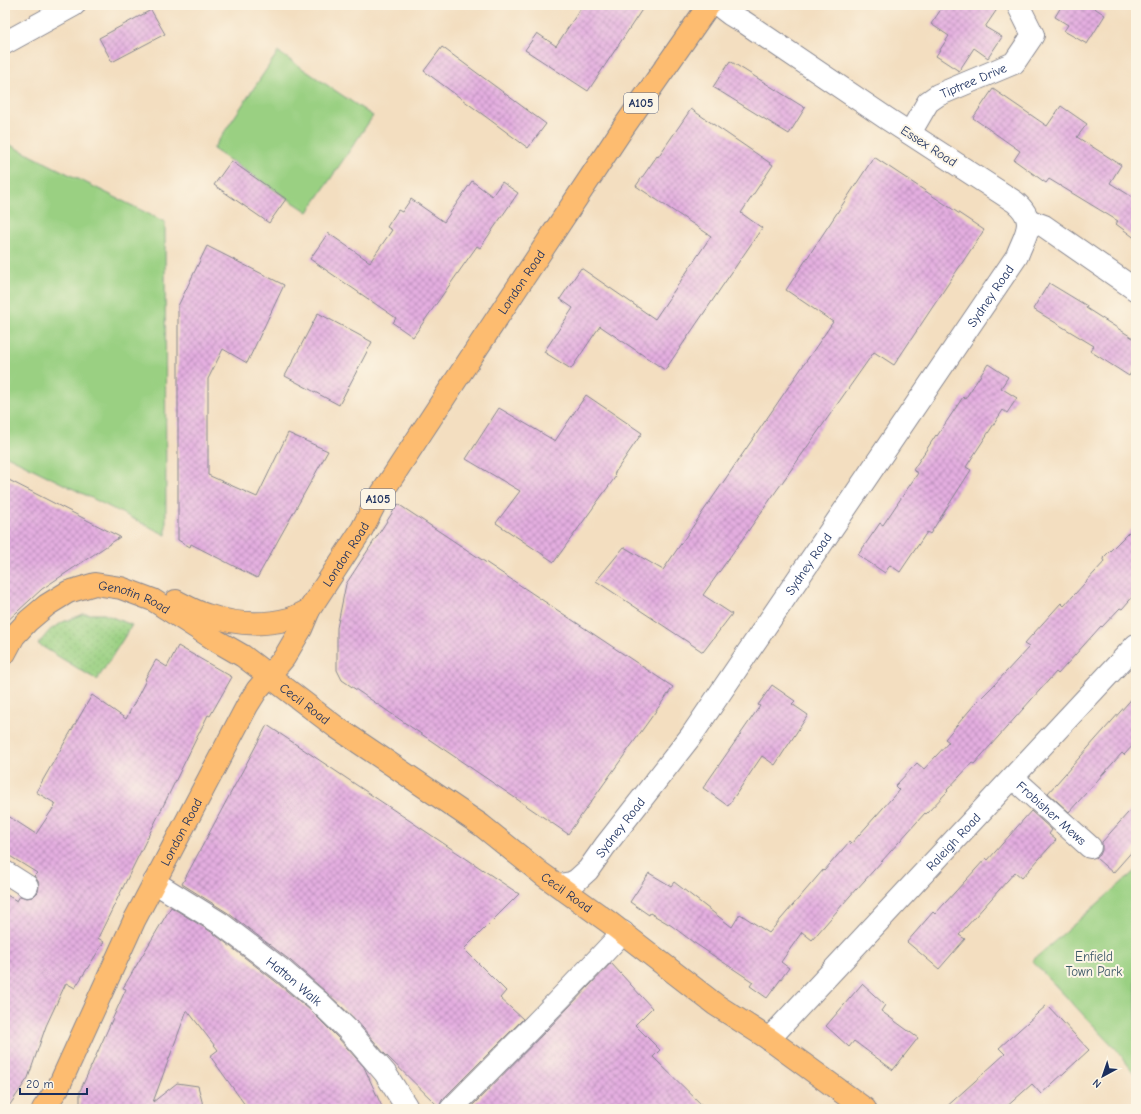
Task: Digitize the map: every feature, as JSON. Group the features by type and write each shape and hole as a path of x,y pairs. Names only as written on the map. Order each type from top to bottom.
{"main road":[{"name":"London Road","path":"43,1109 58,1088 134,920 247,706 257,690 284,658 301,629 309,610 362,529 379,498 514,291 622,128 709,5"},
{"name":"Genotin Road","path":"5,653 14,636 28,621 47,605 68,592 95,584 121,588 153,600 243,656 270,675"},
{"path":"153,600 174,600 206,615 227,621 257,624 271,623 291,618 309,610"},
{"name":"Cecil Road","path":"270,675 336,727 481,825 542,874 623,932 716,1006 769,1039 865,1109"}],"street":[{"path":"5,43 74,5"},
{"name":"Essex Road","path":"719,5 727,12 910,134 1015,202 1023,211 1028,220"},
{"name":"Tiptree Drive","path":"910,134 928,102 938,95 1014,62 1033,34 1018,5"},
{"path":"1028,220 1044,226 1136,290"},
{"name":"Sydney Road","path":"559,886 577,880 588,870 698,726 1017,256 1027,232 1028,220"},
{"name":"Raleigh Road","path":"769,1039 1136,645"},
{"name":"Frobisher Mews","path":"1013,778 1090,846"},
{"path":"5,872 27,886"},
{"name":"Hatton Walk","path":"154,882 220,923 283,971 318,1001 348,1030 385,1073 407,1109"},
{"path":"452,1109 546,1014 623,932"}],"green space":[{"path":"278,52 373,116 308,212 213,149"},
{"path":"6,143 165,222 166,535 5,455"},
{"path":"83,614 104,614 132,625 97,680 38,644 50,630 63,622"},
{"name":"Enfield Town Park","path":"1136,870 1136,1076 1117,1050 1032,961"}],"building":[{"path":"583,5 645,5 588,91 525,50 537,33 556,46"},
{"path":"944,5 1000,5 985,27 1002,37 988,58 974,48 959,71 936,56 949,36 931,24"},
{"path":"1062,5 1090,5 1105,15 1087,44 1064,31 1068,25 1055,17"},
{"path":"151,10 165,34 112,62 99,38"},
{"path":"442,47 546,124 528,148 424,71"},
{"path":"730,61 805,108 789,134 713,87"},
{"path":"993,89 1047,126 1061,106 1087,124 1077,137 1121,165 1110,183 1134,198 1136,196 1136,239 1116,224 1118,221 1049,179 1046,183 1014,160 1020,151 973,118"},
{"path":"691,109 773,165 741,213 762,228 665,370 600,326 571,369 544,352 573,308 560,299 581,268 655,319 711,236 636,186"},
{"path":"874,157 984,230 894,365 874,352 703,595 732,614 703,652 596,581 624,547 663,570 833,322 786,290"},
{"path":"231,161 286,199 269,223 214,185"},
{"path":"472,181 492,196 502,182 518,193 480,248 477,246 413,337 393,323 396,318 310,259 328,233 370,262 392,230 387,227 398,210 402,212 411,199 444,222"},
{"path":"207,246 284,285 247,363 223,349 208,379 208,475 257,497 288,433 328,451 257,578 191,544 190,547 178,540 178,306"},
{"path":"1049,283 1087,306 1086,308 1136,340 1136,364 1129,376 1090,351 1094,346 1033,309"},
{"path":"318,313 372,342 339,405 285,376"},
{"path":"988,364 1008,377 1001,388 1017,398 1007,413 1003,410 966,467 971,470 930,534 927,532 900,572 890,565 885,573 858,555 880,523 883,525 918,473 913,470 963,397 965,399"},
{"path":"586,395 642,433 614,474 616,476 554,562 496,523 520,491 466,459 499,408 555,441"},
{"path":"5,478 120,537 42,589 5,623"},
{"path":"398,504 673,687 568,834 342,680 337,670 337,628 346,584"},
{"path":"1136,525 1136,593 1122,609 1120,608 1102,627 1101,626 1058,674 1056,672 974,764 972,763 947,790 948,791 926,814 925,813 812,940 802,932 781,962 789,968 767,998 750,986 753,982 693,942 672,926 650,913 649,915 630,902 649,873 671,886 674,882 732,927 740,914 769,933 823,870 824,871 849,842 851,844 899,790 895,786 917,763 924,769 949,742 945,739 975,704 1029,647 1024,644 1061,603 1064,606 1105,561 1103,558"},
{"path":"178,646 232,677 210,716 208,715 98,938 104,942 75,988 66,983 46,1026 28,1078 7,1109 5,1109 5,894 17,901 20,896 27,898 33,897 38,892 39,886 38,881 34,876 37,873 5,853 5,814 36,834 56,804 36,792 92,695 126,719 156,660 167,667"},
{"path":"772,685 795,701 792,704 808,715 775,765 762,756 728,806 703,788 760,706 758,705"},
{"path":"1136,694 1136,742 1124,755 1122,753 1069,812 1048,793"},
{"path":"267,725 519,894 464,949 506,991 500,998 523,1019 442,1100 439,1107 384,1053 357,1021 291,961 228,913 182,884"},
{"path":"1136,804 1136,847 1113,873 1096,858 1100,855 1102,850 1102,842"},
{"path":"1031,811 1052,830 1049,834 1056,840 1022,878 1015,872 959,935 965,939 939,969 907,942 933,912 935,914 986,858 988,860"},
{"path":"171,907 213,933 310,1010 364,1067 383,1109 248,1109 210,1056 218,1050 187,1010 153,1102 177,1083 198,1086 204,1109 80,1109 80,1091 126,989 123,988"},
{"path":"611,963 652,1008 635,1025 660,1050 653,1057 706,1109 469,1109 547,1030"},
{"path":"862,984 885,1005 881,1011 918,1038 893,1070 854,1041 849,1047 826,1026"},
{"path":"1047,1005 1089,1050 1041,1094 1032,1084 1004,1109 944,1109 1005,1054 999,1048"}]}
